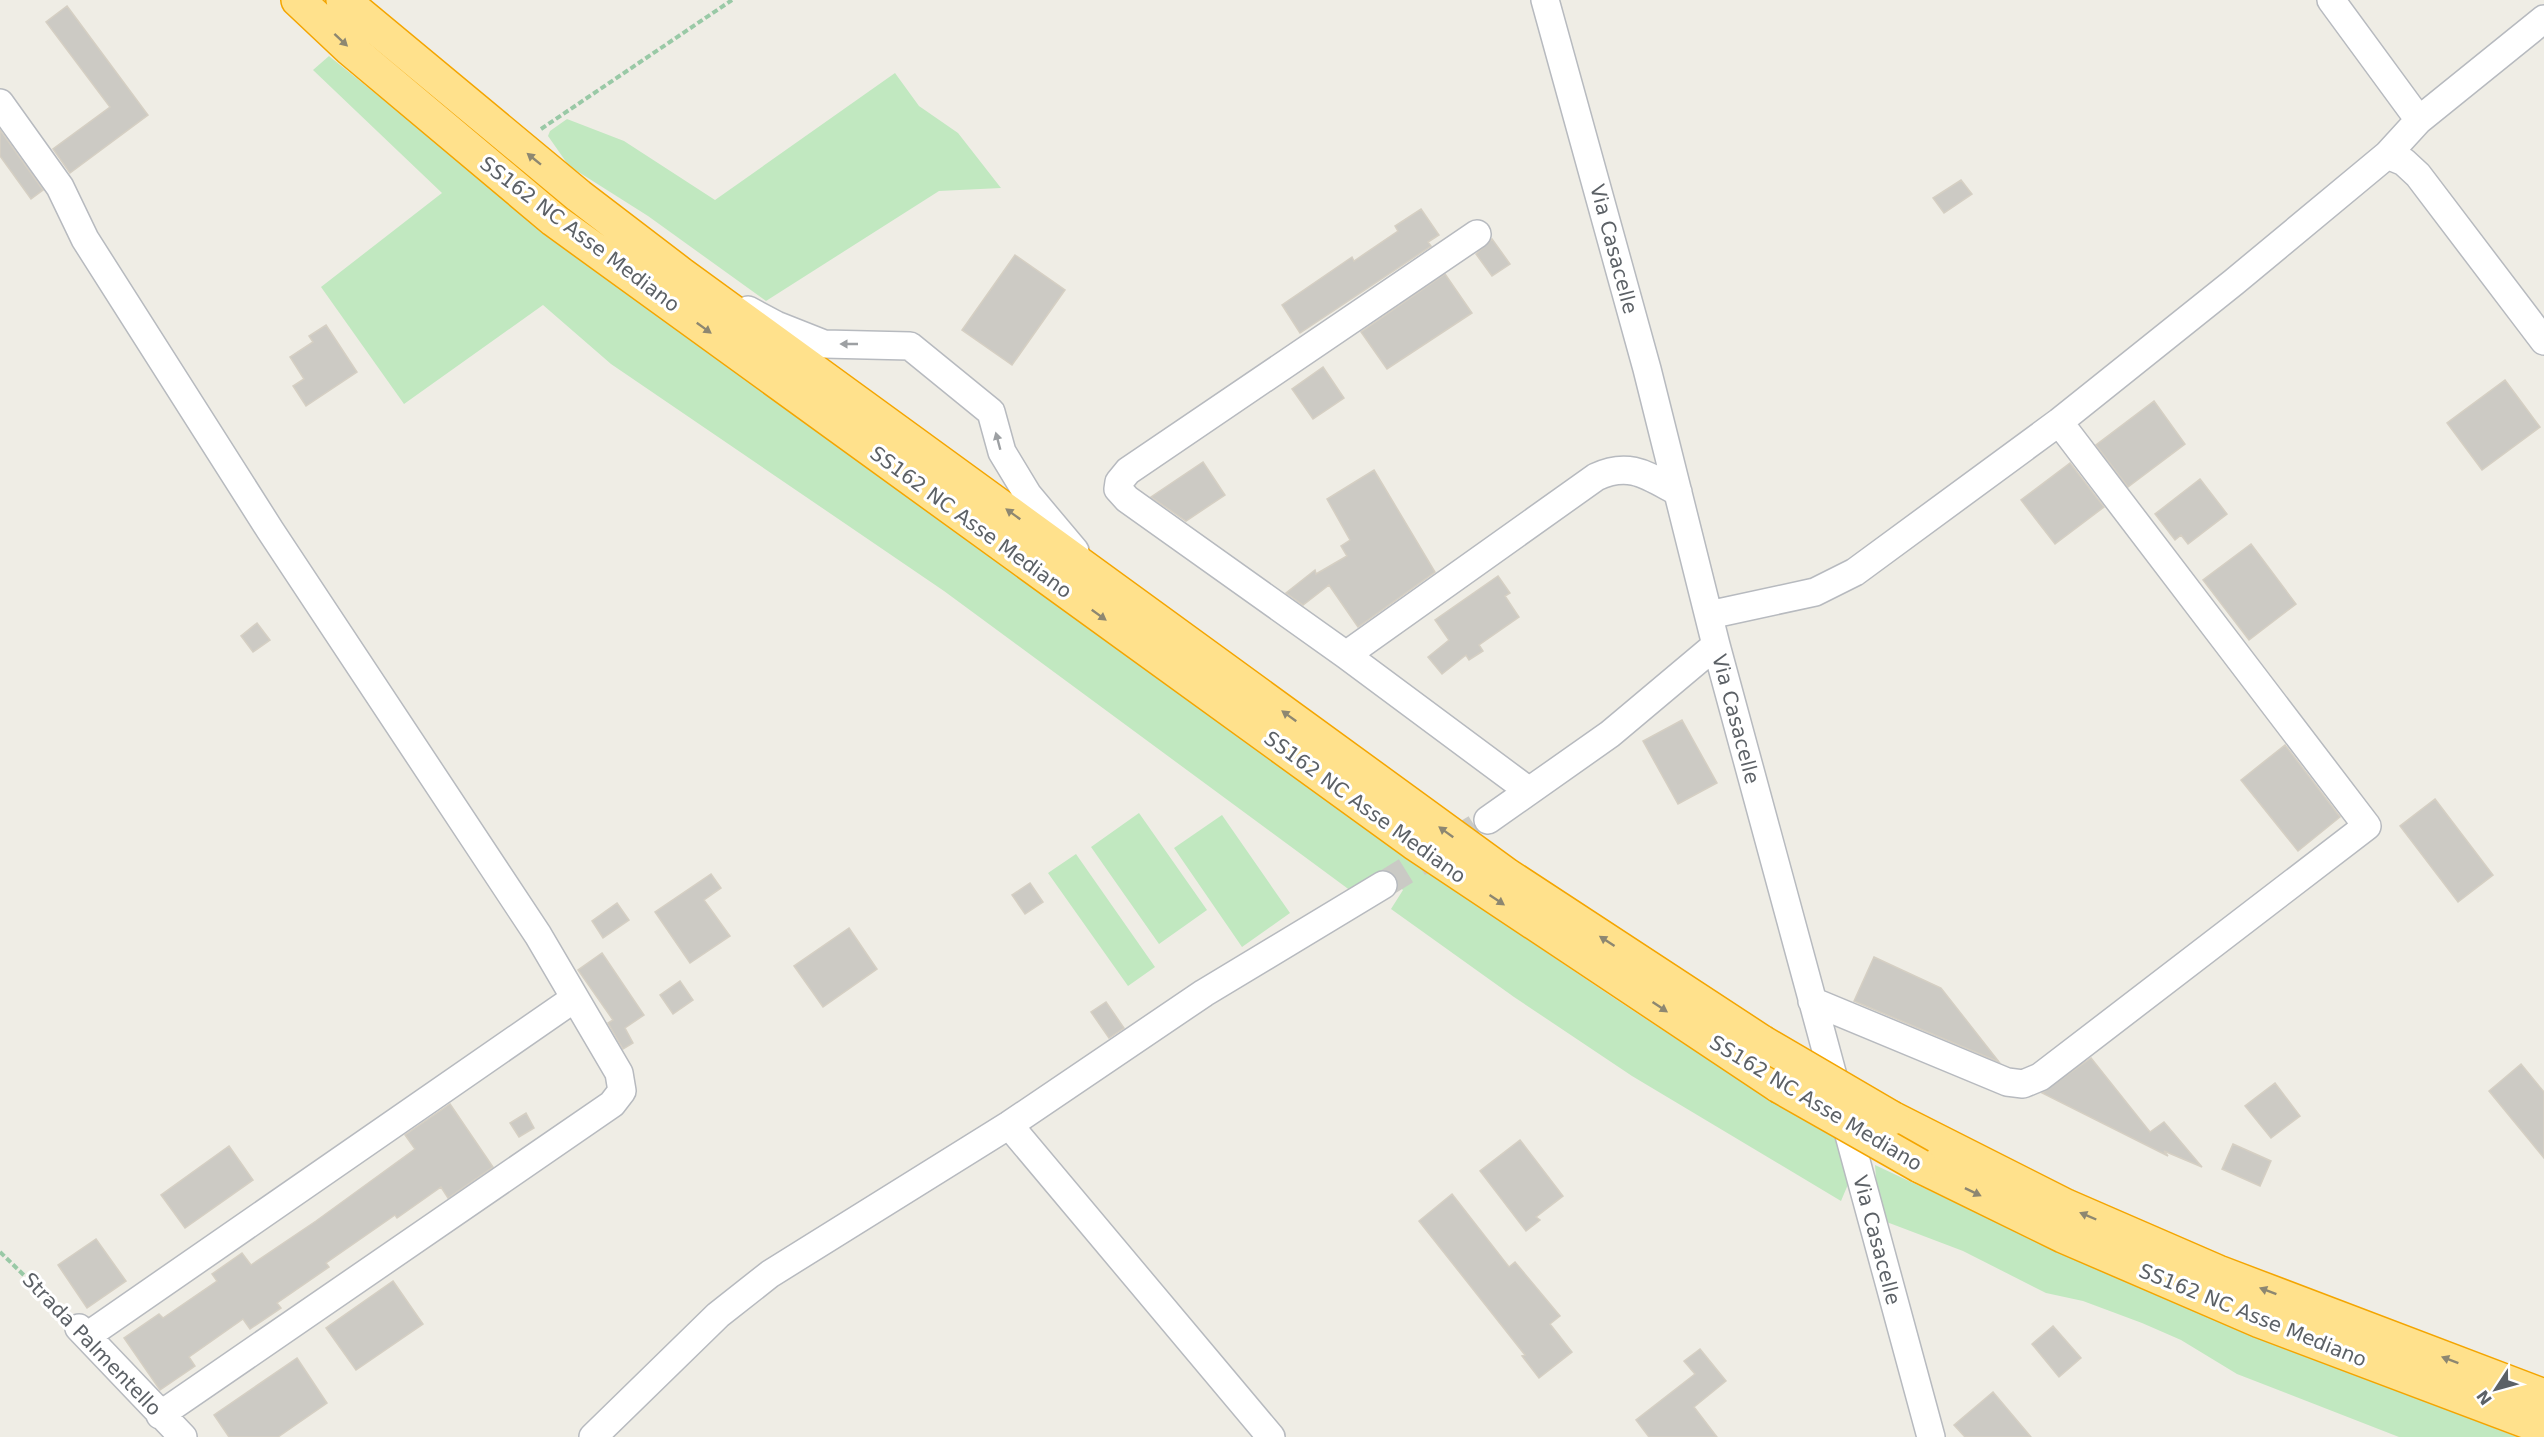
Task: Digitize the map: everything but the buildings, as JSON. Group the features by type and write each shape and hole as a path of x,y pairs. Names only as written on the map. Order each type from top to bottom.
{"highway":[{"name":"SS162 NC Asse Mediano","path":"298,0 349,48 554,220 1414,843 1779,1086 1920,1166 2063,1236 2260,1321 2544,1428"},
{"name":"SS162 NC Asse Mediano","path":"344,0 579,196 681,273 1507,875 1762,1042 1892,1118 2066,1206 2218,1272 2544,1396"}],"street":[{"name":"Via Casacelle","path":"1545,0 1647,369 1716,645 1931,1437"},
{"path":"2331,0 2419,120"},
{"path":"1709,615 1815,592 1855,572 2059,422 2387,155 2419,120 2544,19"},
{"path":"0,103 60,187 85,239 263,520 510,892 619,1073 622,1091 612,1104 160,1415"},
{"path":"2387,155 2404,162 2429,187 2544,341"},
{"path":"1477,234 1128,471 1119,482 1118,489 1127,499 1346,655 1529,791"},
{"path":"681,273 776,325 824,344 910,346 991,412 1002,452 1028,495 1094,572"},
{"path":"1812,1001 2007,1082 2023,1084 2040,1077 2367,826 2059,422"},
{"path":"1346,655 1596,477 1612,470 1628,468 1678,492"},
{"path":"1488,820 1610,734 1716,645"},
{"path":"593,1437 718,1315 770,1274 1009,1125 1204,993 1383,885"},
{"path":"83,1332 575,998"},
{"path":"1009,1125 1271,1437"},
{"name":"Strada Palmentello","path":"83,1332 183,1437"}],"path":[{"path":"538,131 732,0"},
{"name":"Strada Palmentello","path":"0,1252 83,1332"}],"green space":[{"path":"329,56 509,201 1443,881 1686,1045 1837,1138 1849,1182 1841,1201 1632,1076 1514,997 1391,909 1403,890 1381,872 1351,891 944,591 611,364 543,305 404,404 321,287 442,193 313,70"},
{"path":"895,73 919,106 958,133 1001,188 939,191 766,301 648,216 569,166 548,136 550,131 567,119 624,141 715,200"},
{"path":"1139,813 1207,910 1159,944 1091,847"},
{"path":"1222,815 1290,913 1242,947 1174,848"},
{"path":"1076,854 1155,967 1128,986 1048,873"},
{"path":"1875,1165 2056,1250 2199,1313 2517,1437 2399,1437 2237,1374 2181,1340 2142,1323 2083,1301 2046,1293 1963,1251 1884,1221 1878,1204"}],"tunnel":[{"path":"1383,885 1488,820"}]}
